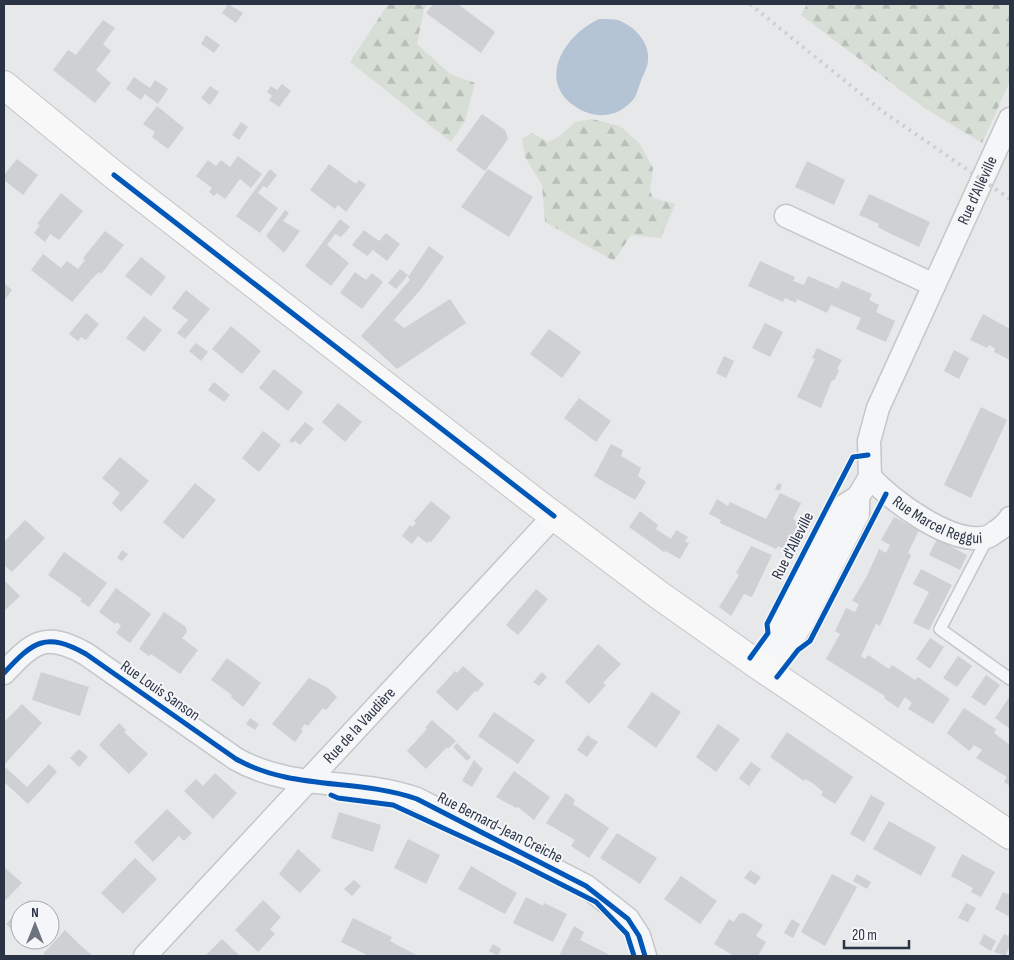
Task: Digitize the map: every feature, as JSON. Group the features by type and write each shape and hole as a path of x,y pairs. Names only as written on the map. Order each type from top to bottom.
{"main road":[{"path":"4,85 121,180 554,516 659,595 1010,835"}],"street":[{"name":"Rue d'Alleville","path":"870,476 869,441 878,408 1010,120"},
{"path":"786,216 934,285"},
{"path":"765,669 803,622 858,514 858,496 870,476"},
{"name":"Rue Marcel Reggui","path":"870,476 886,494 950,533 972,538 988,537 1008,522 1010,518"},
{"name":"Rue de la Vaudière","path":"145,956 554,516"},
{"name":"Rue Louis Sanson","path":"4,673 27,648 49,641 68,644 86,654 236,759 264,773 309,781"},
{"name":"Rue Bernard-Jean Creiche","path":"309,781 388,790 417,799 586,886 628,919 639,936 645,956"}],"lane":[{"path":"988,537 940,629 1010,679"}],"green space":[{"path":"388,4 428,4 424,9 417,44 450,74 475,83 465,121 451,142 350,62"},
{"path":"807,4 1010,4 1010,81 982,143 923,107 801,15"},
{"path":"592,119 620,126 640,144 653,168 650,191 653,198 675,204 661,238 631,235 614,261 545,222 542,185 525,157 522,139 532,133 548,142 560,136 575,122"}],"water":[{"path":"599,19 618,20 630,26 644,41 648,53 648,62 633,100 625,108 611,114 595,115 580,110 562,94 557,82 557,70 560,57 576,35"}],"building":[{"path":"228,4 243,13 236,23 222,13"},
{"path":"433,4 458,4 495,32 481,53 426,13"},
{"path":"103,20 115,28 103,44 111,51 96,70 111,83 95,103 53,70 68,50 76,55"},
{"path":"206,35 220,45 214,53 201,44"},
{"path":"134,77 150,88 155,80 168,89 158,104 145,94 141,100 126,89"},
{"path":"282,84 291,91 279,107 269,100 272,96 267,92 271,86 277,90"},
{"path":"210,86 219,92 210,105 201,98"},
{"path":"157,106 184,128 168,149 152,137 155,132 143,124"},
{"path":"482,114 505,130 508,139 485,171 456,150"},
{"path":"241,122 248,127 239,140 232,135"},
{"path":"238,156 262,174 251,188 240,179 225,199 217,193 214,196 209,192 212,188 196,176 208,160 216,166 221,160 230,167"},
{"path":"17,159 38,175 23,195 4,180 4,175"},
{"path":"807,161 845,180 834,205 795,187"},
{"path":"329,164 356,184 359,180 366,185 346,212 338,205 335,209 310,190"},
{"path":"270,169 277,175 267,188 263,186 258,193 278,208 260,233 236,216"},
{"path":"488,169 533,197 509,237 461,207"},
{"path":"61,193 83,211 59,240 50,234 45,242 34,233 40,225 37,224"},
{"path":"869,194 930,222 919,247 887,232 878,227 879,224 859,215"},
{"path":"285,210 289,213 283,221 300,231 284,253 266,236"},
{"path":"340,219 350,227 341,237 335,234 327,245 349,263 331,286 305,266"},
{"path":"364,230 379,241 386,233 400,244 387,261 373,250 367,256 352,245"},
{"path":"105,231 124,245 101,274 99,272 72,302 31,270 43,254 61,268 67,261 78,269 85,260 83,258"},
{"path":"429,246 444,257 421,289 394,320 404,328 450,299 466,323 397,369 361,336 410,280 408,277"},
{"path":"141,257 166,277 151,296 125,276"},
{"path":"760,261 795,277 793,281 804,285 808,276 838,289 842,281 872,294 869,300 879,305 876,312 895,321 886,342 856,329 861,318 831,305 827,313 797,299 796,303 785,298 783,302 748,286"},
{"path":"400,269 408,275 396,289 388,283"},
{"path":"355,272 366,280 372,273 383,282 362,309 340,293"},
{"path":"4,283 12,290 4,301"},
{"path":"186,290 210,309 185,339 177,333 188,320 172,308"},
{"path":"86,313 99,324 86,340 81,337 78,341 69,334"},
{"path":"983,314 1010,329 1010,360 994,352 995,348 989,345 987,348 970,340"},
{"path":"144,316 162,330 144,352 126,338"},
{"path":"765,323 783,332 770,357 752,348"},
{"path":"231,326 261,351 242,374 212,349"},
{"path":"549,329 581,352 562,378 530,354"},
{"path":"196,343 208,352 201,361 189,351"},
{"path":"817,348 842,360 821,408 797,397 815,359 812,358"},
{"path":"954,350 969,358 959,379 944,371"},
{"path":"724,356 734,361 726,378 716,373"},
{"path":"274,369 303,392 288,411 259,388"},
{"path":"214,382 230,395 224,402 208,390"},
{"path":"579,398 611,421 596,442 564,418"},
{"path":"338,403 362,422 345,442 322,422"},
{"path":"981,407 1007,420 971,498 944,485"},
{"path":"305,422 314,429 300,445 295,441 292,443 289,441"},
{"path":"263,431 281,445 259,472 242,458"},
{"path":"611,444 623,450 621,456 641,468 638,476 646,482 635,500 594,476"},
{"path":"120,457 149,481 121,512 112,503 120,493 102,478"},
{"path":"195,483 216,500 183,539 163,522"},
{"path":"778,483 782,485 779,491 775,489"},
{"path":"780,493 801,503 793,519 799,522 788,550 778,546 776,549 720,523 721,520 709,514 717,499 728,506 730,502 766,519"},
{"path":"431,501 451,517 431,542 427,543 418,536 412,544 402,536 410,525 412,527 416,523 414,521"},
{"path":"640,511 658,525 656,529 671,539 676,530 688,537 685,541 689,543 680,559 664,552 629,527"},
{"path":"894,517 919,530 908,553 911,555 880,626 876,624 861,656 865,659 868,655 889,669 892,665 915,680 918,677 950,699 933,724 908,709 912,703 905,697 898,708 884,698 885,696 826,659 840,634 835,631 846,608 855,612 859,604 852,601 867,576 879,549 886,553 890,545 881,540"},
{"path":"25,520 45,538 12,572 4,565 4,542"},
{"path":"937,539 967,555 960,570 929,555"},
{"path":"751,546 772,555 752,597 744,594 731,616 719,607 739,575 736,573"},
{"path":"122,550 128,554 122,561 117,558"},
{"path":"64,552 107,583 89,607 80,601 82,599 48,575"},
{"path":"921,569 952,585 929,630 913,623 929,592 913,584"},
{"path":"4,580 20,596 4,611"},
{"path":"116,588 151,614 130,643 116,633 121,626 117,622 115,624 99,612"},
{"path":"536,589 548,599 518,635 506,625"},
{"path":"164,612 186,627 187,632 182,638 198,650 180,674 151,654 149,656 139,649"},
{"path":"930,638 944,647 930,669 916,659"},
{"path":"598,644 621,664 603,683 606,685 589,704 565,682"},
{"path":"958,656 972,666 957,687 943,678"},
{"path":"227,658 261,683 243,707 231,697 232,695 211,680"},
{"path":"463,666 484,684 457,711 436,692 455,671 457,673"},
{"path":"41,672 89,687 80,716 32,700"},
{"path":"542,672 547,677 539,686 533,682"},
{"path":"986,675 1000,685 985,706 971,697"},
{"path":"309,678 328,688 337,697 326,710 323,708 308,726 305,724 301,729 303,731 295,742 272,724"},
{"path":"652,692 681,712 656,748 627,727"},
{"path":"1010,696 1010,726 1009,728 995,718"},
{"path":"22,704 42,723 4,765 4,722"},
{"path":"964,708 996,729 994,733 1010,745 1010,786 1004,782 1007,777 976,758 982,750 974,745 969,751 947,733"},
{"path":"494,712 535,740 518,764 478,736"},
{"path":"250,718 259,724 255,730 246,724"},
{"path":"432,720 456,741 448,749 447,747 426,769 407,751 427,729 425,728"},
{"path":"119,723 126,730 124,732 148,754 129,774 99,745"},
{"path":"718,724 740,739 716,772 696,757"},
{"path":"787,732 853,777 835,804 821,795 823,792 814,784 805,779 804,781 770,757"},
{"path":"587,735 598,742 587,757 577,750"},
{"path":"457,743 471,757 467,761 453,747"},
{"path":"79,749 88,757 79,767 70,758"},
{"path":"474,760 483,769 472,787 462,781"},
{"path":"751,762 761,769 749,786 739,778"},
{"path":"49,764 57,772 28,804 4,782 5,767 27,787"},
{"path":"514,771 550,797 534,820 518,807 516,808 496,797"},
{"path":"215,773 237,793 213,819 184,791 196,779 203,786"},
{"path":"566,793 575,800 573,804 609,828 589,858 571,846 575,840 546,823"},
{"path":"871,795 885,803 864,842 850,834"},
{"path":"167,809 192,833 184,841 179,836 153,862 134,842"},
{"path":"339,812 381,825 373,852 331,838"},
{"path":"889,821 936,847 921,876 873,849"},
{"path":"617,833 657,858 640,884 600,858"},
{"path":"408,839 440,855 426,884 394,868"},
{"path":"298,849 321,870 300,893 279,874"},
{"path":"962,854 995,872 981,897 971,892 973,888 951,876"},
{"path":"135,858 157,879 123,914 101,893"},
{"path":"471,866 517,893 505,914 458,889"},
{"path":"4,867 22,883 4,902"},
{"path":"750,870 761,877 755,885 744,878"},
{"path":"832,874 857,887 825,946 801,932"},
{"path":"857,874 871,882 867,889 853,881"},
{"path":"681,876 717,901 700,924 664,899"},
{"path":"354,880 361,886 352,896 344,889"},
{"path":"1003,892 1010,895 1010,917 995,909"},
{"path":"526,897 543,906 544,903 567,914 553,942 513,923"},
{"path":"263,900 281,917 270,929 275,934 258,952 235,930"},
{"path":"966,903 976,908 968,922 958,918"},
{"path":"744,913 763,925 756,936 766,942 758,956 734,956 714,944 729,919 734,922 739,914"},
{"path":"353,918 392,937 390,941 418,956 369,956 341,942"},
{"path":"792,919 800,924 793,938 784,933"},
{"path":"574,926 584,932 580,940 608,954 607,956 559,956"},
{"path":"65,930 93,956 46,956 43,954 47,950 60,950 60,935"},
{"path":"1010,932 1010,946 1005,956 994,952 1004,934 1008,936"},
{"path":"984,934 996,941 991,951 979,944"},
{"path":"222,939 240,956 205,956"},
{"path":"493,944 501,949 498,956 489,951"}],"railway":[{"path":"750,4 882,111 1010,199"}],"cycle path":[{"path":"114,175 554,516"},
{"path":"750,658 768,633 767,624 853,457 868,455"},
{"path":"777,677 798,650 810,641 886,494"},
{"path":"4,673 32,647 40,643 60,643 86,654 236,759 258,769 280,776 371,788 417,799 586,886 628,919 639,936 645,956"},
{"path":"331,795 338,798 393,805 517,862 596,902 627,934 634,956"}]}
